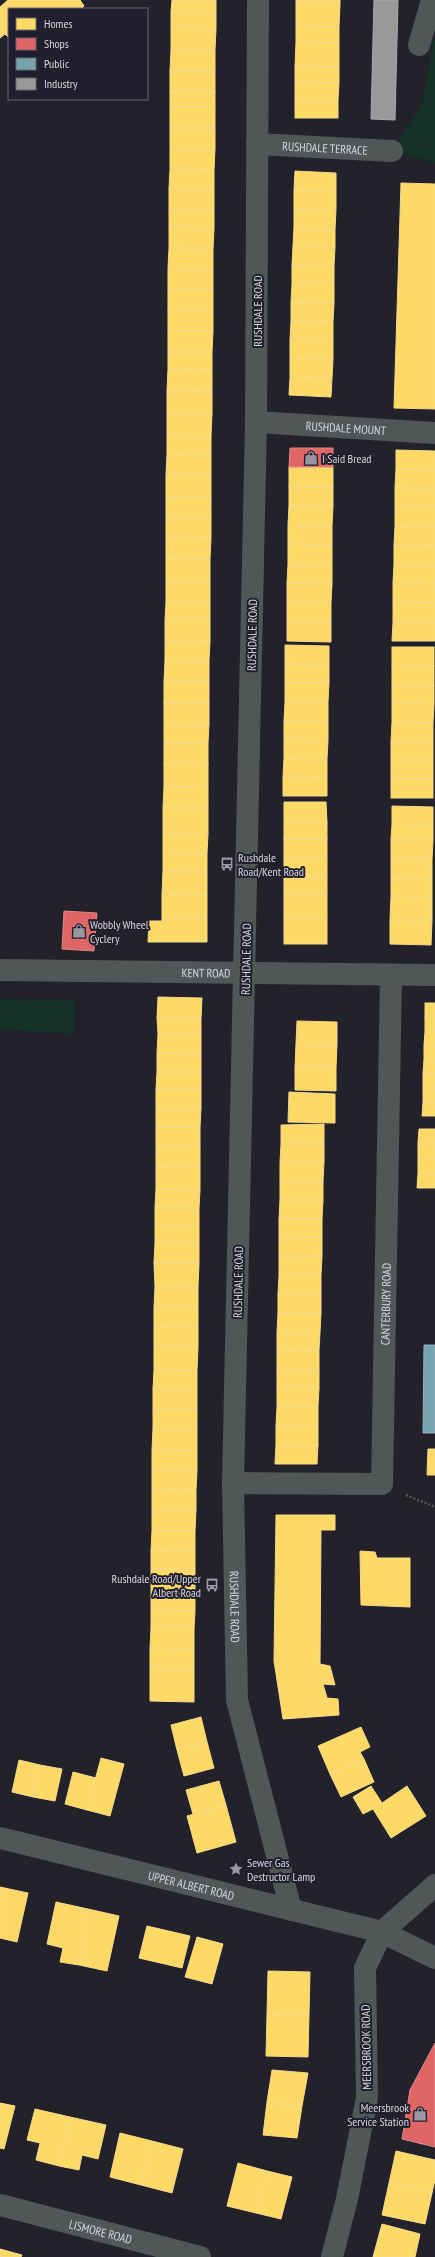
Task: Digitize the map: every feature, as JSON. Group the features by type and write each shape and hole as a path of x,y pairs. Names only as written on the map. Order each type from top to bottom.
{"street":[{"name":"RUSHDALE ROAD","path":"258,0 256,422 246,973 233,1482 237,1700 291,1910"},
{"path":"419,45 432,0"},
{"name":"RUSHDALE TERRACE","path":"257,144 392,151"},
{"name":"RUSHDALE MOUNT","path":"256,422 435,433"},
{"name":"KENT ROAD","path":"0,970 435,975"},
{"name":"CANTERBURY ROAD","path":"233,1482 382,1484 391,975"},
{"name":"UPPER ALBERT ROAD","path":"0,1838 382,1932 435,1958"},
{"path":"382,1932 435,1885"},
{"name":"MEERSBROOK ROAD","path":"332,2257 348,2199 367,2098 365,1968 382,1932"},
{"name":"LISMORE ROAD","path":"0,2205 200,2257"}],"green space":[{"path":"435,34 435,163 392,151 423,102"},
{"path":"0,999 75,1000 73,1034 0,1029"}],"building: Homes":[{"path":"8,0 80,0 84,6 82,8 8,8 8,37 5,34 0,38 0,7"},
{"path":"172,0 216,0 216,12 171,12"},
{"path":"296,0 340,0 340,4 296,3"},
{"path":"296,3 340,4 339,27 296,26"},
{"path":"171,12 216,12 216,29 171,28"},
{"path":"296,26 339,27 339,43 296,42"},
{"path":"171,28 216,29 215,50 171,50"},
{"path":"296,42 339,43 339,67 295,66"},
{"path":"171,50 215,50 215,71 170,71"},
{"path":"295,66 339,67 339,83 295,82"},
{"path":"170,71 215,71 215,92 170,92"},
{"path":"295,82 339,83 338,100 295,100"},
{"path":"170,92 215,92 215,107 170,107"},
{"path":"295,100 338,100 338,118 295,118"},
{"path":"170,107 215,107 215,128 170,128"},
{"path":"170,128 215,128 215,149 170,148"},
{"path":"170,148 215,149 214,170 170,169"},
{"path":"170,169 214,170 214,189 169,189"},
{"path":"295,171 336,173 336,192 294,190"},
{"path":"401,183 435,184 435,409 394,408"},
{"path":"169,189 214,189 214,210 169,210"},
{"path":"294,190 336,192 336,210 294,209"},
{"path":"294,209 336,210 335,229 294,227"},
{"path":"169,210 214,210 214,228 169,227"},
{"path":"169,227 214,228 213,249 169,248"},
{"path":"294,227 335,229 335,247 293,246"},
{"path":"293,246 335,247 334,266 292,265"},
{"path":"169,248 213,249 213,270 168,269"},
{"path":"292,265 334,266 334,285 292,284"},
{"path":"168,269 213,270 213,289 168,289"},
{"path":"292,284 334,285 334,303 291,302"},
{"path":"168,289 213,289 213,310 168,310"},
{"path":"291,302 334,303 333,322 291,321"},
{"path":"168,310 213,310 213,331 168,331"},
{"path":"291,321 333,322 333,341 290,339"},
{"path":"168,331 213,331 212,352 168,352"},
{"path":"290,339 333,341 333,359 290,358"},
{"path":"168,352 212,352 212,370 168,369"},
{"path":"290,358 333,359 332,378 290,377"},
{"path":"168,369 212,370 212,391 167,390"},
{"path":"290,377 332,378 331,397 289,395"},
{"path":"167,390 212,391 212,414 167,414"},
{"path":"167,414 212,414 211,436 167,435"},
{"path":"167,435 211,436 211,455 167,454"},
{"path":"396,450 435,451 435,470 396,469"},
{"path":"167,454 211,455 211,476 166,475"},
{"path":"289,467 333,467 333,487 289,487"},
{"path":"396,469 435,470 435,489 395,488"},
{"path":"166,475 211,476 211,497 166,497"},
{"path":"289,487 333,487 333,506 289,506"},
{"path":"395,488 435,489 435,508 395,507"},
{"path":"166,497 211,497 211,518 166,518"},
{"path":"289,506 333,506 332,526 288,525"},
{"path":"395,507 435,508 435,527 395,526"},
{"path":"166,518 211,518 211,538 166,537"},
{"path":"288,525 332,526 332,545 288,544"},
{"path":"395,526 435,527 435,546 394,545"},
{"path":"166,537 211,538 210,559 166,558"},
{"path":"288,544 332,545 332,565 288,564"},
{"path":"394,545 435,546 435,565 394,564"},
{"path":"166,558 210,559 210,581 166,581"},
{"path":"288,564 332,565 332,584 287,583"},
{"path":"394,564 435,565 435,584 393,583"},
{"path":"166,581 210,581 210,602 166,602"},
{"path":"287,583 332,584 331,603 287,602"},
{"path":"393,583 435,584 435,603 393,602"},
{"path":"166,602 210,602 210,621 165,620"},
{"path":"287,602 331,603 331,622 287,622"},
{"path":"393,602 435,603 435,622 393,622"},
{"path":"165,620 210,621 210,642 165,641"},
{"path":"287,622 331,622 331,642 287,641"},
{"path":"393,622 435,622 435,641 392,641"},
{"path":"165,641 210,642 209,660 165,660"},
{"path":"285,645 329,646 329,665 285,664"},
{"path":"392,647 434,647 434,666 392,666"},
{"path":"165,660 209,660 209,681 164,681"},
{"path":"285,664 329,665 329,683 285,683"},
{"path":"392,666 434,666 434,685 392,685"},
{"path":"164,681 209,681 209,703 164,703"},
{"path":"285,683 329,683 328,702 285,702"},
{"path":"392,685 434,685 434,704 392,703"},
{"path":"285,702 328,702 328,721 284,721"},
{"path":"164,703 209,703 209,724 164,724"},
{"path":"392,703 434,704 433,723 392,722"},
{"path":"284,721 328,721 328,740 284,739"},
{"path":"392,722 433,723 433,742 391,741"},
{"path":"164,724 209,724 208,743 164,743"},
{"path":"284,739 328,740 327,759 284,758"},
{"path":"391,741 433,742 433,760 391,760"},
{"path":"164,743 208,743 208,764 164,764"},
{"path":"284,758 327,759 327,778 283,777"},
{"path":"391,760 433,760 433,779 391,779"},
{"path":"164,764 208,764 208,787 164,787"},
{"path":"283,777 327,778 327,796 283,796"},
{"path":"391,779 433,779 433,798 391,798"},
{"path":"164,787 208,787 208,808 163,808"},
{"path":"284,802 326,802 327,822 284,822"},
{"path":"392,806 433,807 433,825 392,824"},
{"path":"163,808 208,808 208,834 163,834"},
{"path":"284,822 327,822 327,839 284,839"},
{"path":"392,824 433,825 433,840 391,839"},
{"path":"163,834 208,834 207,853 163,852"},
{"path":"284,839 327,839 327,858 284,858"},
{"path":"391,839 433,840 432,860 391,860"},
{"path":"163,852 207,853 207,872 163,871"},
{"path":"284,858 327,858 327,877 284,877"},
{"path":"391,860 432,860 432,879 391,878"},
{"path":"163,871 207,872 207,895 162,894"},
{"path":"284,877 327,877 327,894 284,894"},
{"path":"391,878 432,879 432,897 391,896"},
{"path":"162,894 207,895 207,918 162,918"},
{"path":"284,894 327,894 327,918 284,918"},
{"path":"391,896 432,897 432,921 390,920"},
{"path":"162,918 207,918 207,942 148,942 149,921 162,921"},
{"path":"284,918 327,918 327,944 284,944"},
{"path":"390,920 432,921 431,945 390,944"},
{"path":"158,997 202,998 201,1019 157,1018"},
{"path":"425,1003 435,1003 435,1017 425,1017"},
{"path":"425,1017 435,1017 435,1031 425,1031"},
{"path":"157,1018 201,1019 201,1034 158,1034"},
{"path":"297,1021 337,1022 337,1045 296,1044"},
{"path":"425,1031 435,1031 435,1045 424,1045"},
{"path":"158,1034 201,1034 201,1054 157,1053"},
{"path":"296,1044 337,1045 336,1068 295,1067"},
{"path":"424,1045 435,1045 435,1060 424,1059"},
{"path":"157,1053 201,1054 201,1072 157,1072"},
{"path":"424,1059 435,1060 435,1074 423,1073"},
{"path":"295,1067 336,1068 336,1091 295,1090"},
{"path":"157,1072 201,1072 201,1089 156,1089"},
{"path":"423,1073 435,1074 435,1088 423,1088"},
{"path":"423,1088 435,1088 435,1102 423,1102"},
{"path":"156,1089 201,1089 201,1108 156,1108"},
{"path":"289,1092 335,1094 335,1123 288,1122"},
{"path":"423,1102 435,1102 435,1116 422,1116"},
{"path":"156,1108 201,1108 200,1127 156,1127"},
{"path":"324,1124 324,1143 281,1144 281,1125"},
{"path":"156,1127 200,1127 200,1146 156,1146"},
{"path":"419,1129 435,1129 435,1144 418,1143"},
{"path":"324,1143 324,1162 280,1163 281,1144"},
{"path":"418,1143 435,1144 435,1159 418,1158"},
{"path":"156,1146 200,1146 200,1167 156,1166"},
{"path":"418,1158 435,1159 435,1173 418,1173"},
{"path":"324,1162 323,1181 280,1181 280,1163"},
{"path":"156,1166 200,1167 200,1190 156,1189"},
{"path":"418,1173 435,1173 435,1188 417,1188"},
{"path":"280,1181 323,1181 323,1200 280,1200"},
{"path":"156,1189 200,1190 199,1208 155,1207"},
{"path":"280,1200 323,1200 322,1219 279,1219"},
{"path":"155,1207 199,1208 199,1226 155,1226"},
{"path":"279,1219 322,1219 322,1237 279,1238"},
{"path":"155,1226 199,1226 199,1244 155,1243"},
{"path":"322,1237 322,1256 279,1257 279,1238"},
{"path":"155,1243 199,1244 199,1263 154,1263"},
{"path":"322,1256 321,1275 279,1276 279,1257"},
{"path":"154,1263 199,1263 198,1288 155,1287"},
{"path":"321,1275 321,1294 278,1294 279,1276"},
{"path":"155,1287 198,1288 198,1308 154,1308"},
{"path":"278,1294 321,1294 321,1313 278,1313"},
{"path":"154,1308 198,1308 198,1327 154,1326"},
{"path":"278,1313 321,1313 320,1332 277,1332"},
{"path":"154,1326 198,1327 198,1347 154,1346"},
{"path":"277,1332 320,1332 319,1350 277,1351"},
{"path":"154,1346 198,1347 197,1371 154,1370"},
{"path":"319,1350 319,1370 277,1370 277,1351"},
{"path":"154,1370 197,1371 197,1389 153,1389"},
{"path":"277,1370 319,1370 319,1388 277,1388"},
{"path":"277,1388 319,1388 318,1407 277,1407"},
{"path":"153,1389 197,1389 197,1409 153,1409"},
{"path":"277,1407 318,1407 318,1426 276,1426"},
{"path":"153,1409 197,1409 197,1429 153,1428"},
{"path":"276,1426 318,1426 318,1445 276,1445"},
{"path":"153,1428 197,1429 197,1451 152,1450"},
{"path":"276,1445 318,1445 317,1464 275,1464"},
{"path":"428,1449 435,1449 435,1475 427,1475"},
{"path":"152,1450 197,1451 197,1470 152,1469"},
{"path":"152,1469 197,1470 196,1490 152,1489"},
{"path":"152,1489 196,1490 196,1510 152,1510"},
{"path":"152,1510 196,1510 195,1531 152,1531"},
{"path":"276,1515 335,1515 335,1530 321,1530 320,1664 330,1666 335,1685 323,1684 327,1698 338,1699 339,1715 283,1719 274,1661"},
{"path":"152,1531 195,1531 195,1551 151,1550"},
{"path":"151,1550 195,1551 195,1570 151,1569"},
{"path":"360,1551 375,1552 377,1558 410,1558 410,1607 361,1605"},
{"path":"151,1569 195,1570 195,1591 151,1591"},
{"path":"151,1591 195,1591 195,1611 151,1610"},
{"path":"151,1610 195,1611 194,1629 151,1628"},
{"path":"151,1628 194,1629 194,1649 150,1648"},
{"path":"150,1648 194,1649 194,1668 150,1667"},
{"path":"150,1667 194,1668 194,1702 150,1701"},
{"path":"201,1717 207,1742 177,1750 171,1725"},
{"path":"361,1727 370,1747 360,1752 364,1759 330,1774 318,1746"},
{"path":"207,1742 214,1768 184,1776 177,1750"},
{"path":"101,1758 124,1764 110,1816 87,1810"},
{"path":"364,1759 374,1782 341,1797 330,1774"},
{"path":"19,1760 40,1765 33,1797 12,1792"},
{"path":"40,1765 62,1769 55,1801 33,1797"},
{"path":"73,1772 96,1778 87,1810 65,1804"},
{"path":"219,1781 226,1805 193,1814 186,1790"},
{"path":"371,1786 382,1803 407,1786 426,1816 391,1838 373,1809 363,1814 353,1797"},
{"path":"226,1805 236,1842 197,1853 187,1816"},
{"path":"0,1887 28,1893 17,1942 0,1938"},
{"path":"56,1902 88,1909 79,1965 60,1962 63,1948 47,1944"},
{"path":"88,1909 119,1916 107,1971 79,1965"},
{"path":"147,1926 190,1936 182,1968 139,1958"},
{"path":"197,1937 223,1944 212,1984 185,1977"},
{"path":"268,1971 310,1972 309,2015 267,2014"},
{"path":"267,2014 309,2015 308,2057 266,2056"},
{"path":"272,2070 308,2073 302,2106 267,2102"},
{"path":"267,2102 302,2106 297,2138 263,2135"},
{"path":"0,2103 15,2106 4,2149 0,2148"},
{"path":"35,2109 70,2117 59,2166 36,2160 40,2143 27,2140"},
{"path":"70,2117 106,2125 98,2159 82,2155 79,2170 59,2166"},
{"path":"120,2133 152,2141 141,2185 110,2177"},
{"path":"152,2141 183,2149 172,2193 141,2185"},
{"path":"396,2151 435,2160 435,2180 432,2193 389,2183"},
{"path":"238,2163 267,2171 256,2213 227,2206"},
{"path":"267,2171 292,2177 281,2219 256,2213"},
{"path":"389,2183 432,2193 425,2224 382,2215"},
{"path":"382,2224 420,2234 415,2257 373,2257"},
{"path":"0,2249 22,2255 21,2257 0,2257"}],"building: Shops":[{"name":"I Said Bread","path":"290,448 333,448 333,467 289,467"},
{"name":"Wobbly Wheel Cyclery","path":"64,911 97,913 94,951 62,949"},
{"name":"Meersbrook Service Station","path":"435,2043 435,2147 402,2139 410,2090"}],"building: Public":[{"path":"424,1345 435,1345 435,1433 423,1433"}],"building: Industry":[{"path":"374,0 398,0 395,120 371,119"}],"place":[{"name":"I Said Bread","path":"311,458"},
{"name":"Rushdale Road/Kent Road","path":"227,864"},
{"name":"Wobbly Wheel Cyclery","path":"79,931"},
{"name":"Rushdale Road/Upper Albert Road","path":"212,1585"},
{"name":"Sewer Gas Destructor Lamp","path":"236,1869"},
{"name":"Meersbrook Service Station","path":"420,2114"}]}
